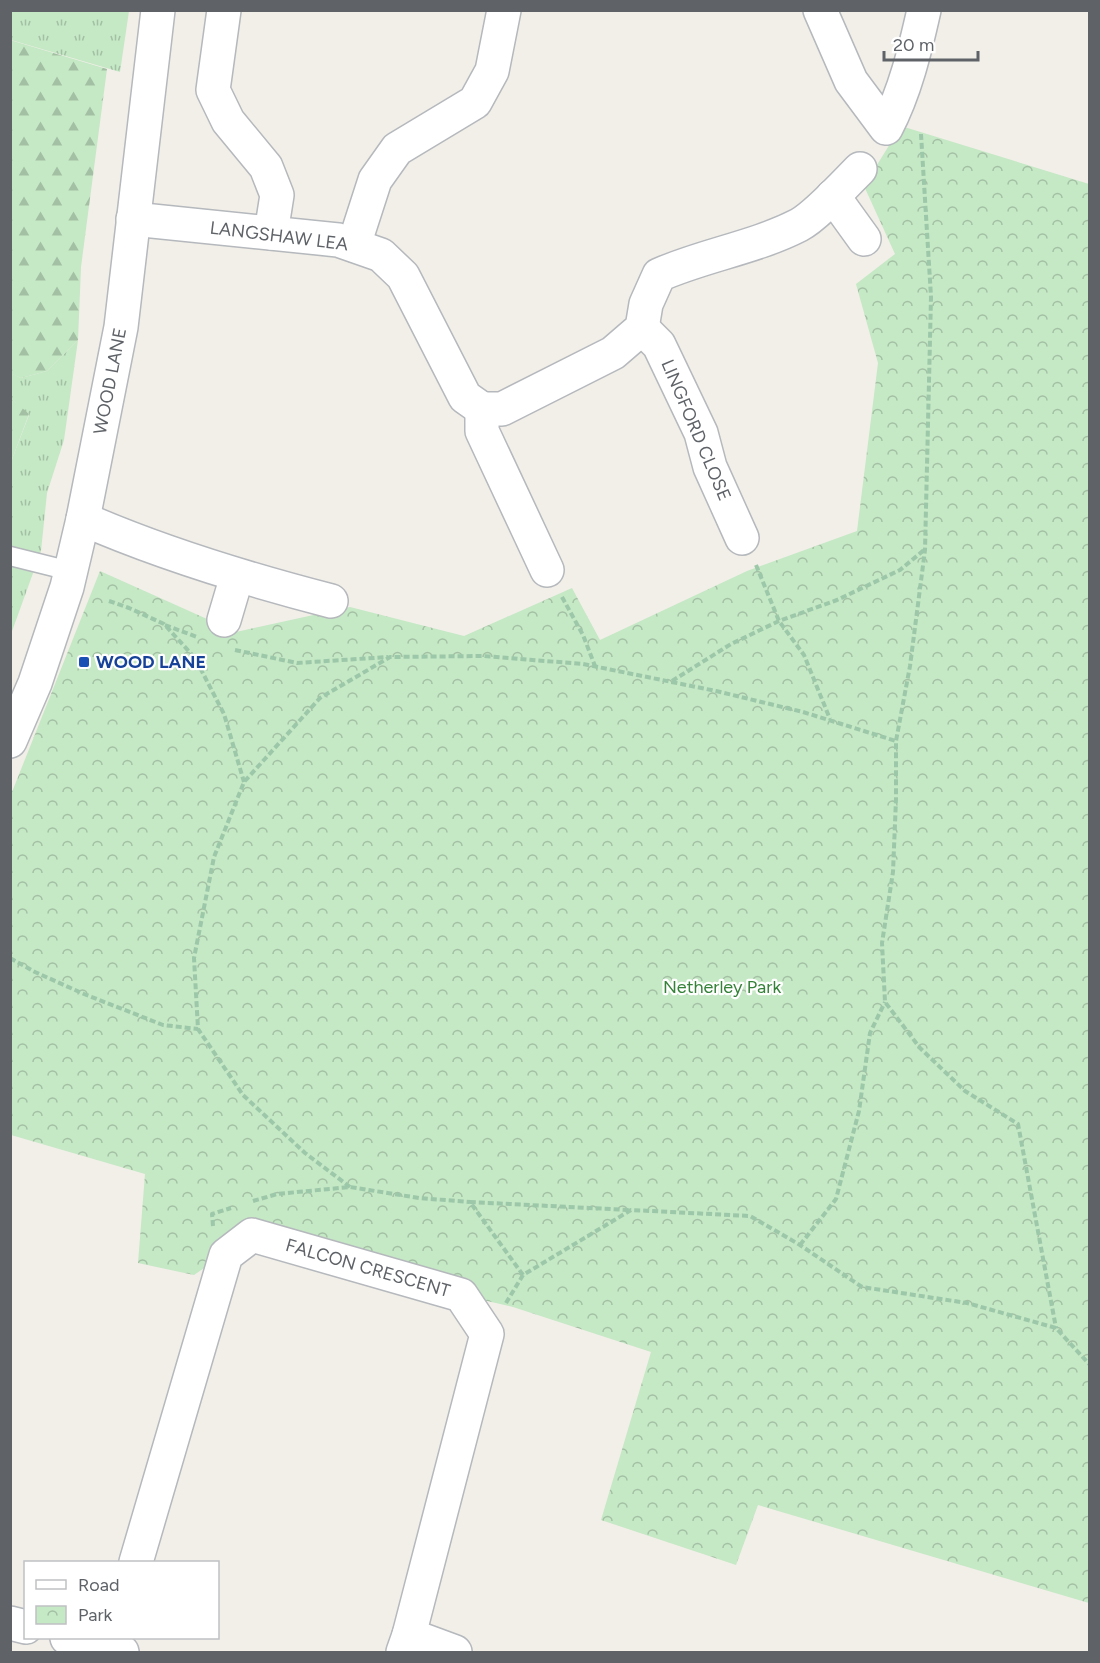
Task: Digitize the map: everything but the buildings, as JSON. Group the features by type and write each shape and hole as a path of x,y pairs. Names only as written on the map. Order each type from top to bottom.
{"street":[{"name":"WOOD LANE","path":"10,741 35,683 67,587 121,327 158,10"},
{"path":"224,10 213,90 228,122 266,167 277,195 271,233"},
{"path":"354,245 375,180 397,149 475,102 492,70 504,10"},
{"path":"820,10 851,81 886,128 894,112 915,51 924,10"},
{"path":"547,570 482,431 482,409 502,409 613,353 642,328 646,304 659,275 684,264 737,250 801,224 860,169"},
{"path":"833,196 864,239"},
{"name":"LANGSHAW LEA","path":"133,219 338,240 381,255 403,276 465,397 482,409"},
{"name":"LINGFORD CLOSE","path":"642,328 659,345 701,433 710,467 742,538"},
{"path":"82,519 237,576 331,601"},
{"path":"220,636 237,576"},
{"name":"FALCON CRESCENT","path":"137,1561 226,1255 252,1235 461,1295 487,1334"},
{"path":"455,1653 406,1644 487,1334"},
{"path":"73,1639 116,1646"}],"lane":[{"path":"10,556 70,571"}],"path":[{"path":"800,1245 836,1200 859,1112 870,1033 885,1002 882,943 893,872 896,741 910,666 925,550 931,297 921,134"},
{"path":"742,538 763,579 779,621 804,655 830,720"},
{"path":"671,682 731,644 779,621 837,600 900,570 925,550"},
{"path":"547,570 583,636 595,667"},
{"path":"109,601 164,624 220,636 297,663 390,657 483,656 583,664 803,712 896,741"},
{"path":"164,624 195,658 224,714 244,782"},
{"path":"350,1187 305,1153 243,1095 198,1029 194,958 214,857 244,782 321,698 390,657"},
{"path":"10,958 84,994 163,1025 198,1029"},
{"path":"885,1002 920,1048 965,1091 1018,1124 1056,1328 1089,1365"},
{"path":"244,1204 277,1194 350,1187 419,1198 470,1202 750,1216 800,1245 862,1287 967,1303 1056,1328"},
{"path":"470,1202 523,1275"},
{"path":"213,1236 212,1214 234,1208"},
{"path":"487,1334 523,1275 631,1210"}],"green space":[{"path":"10,11 129,11 120,72 11,40"},
{"path":"10,40 107,69 81,267 78,340 47,371 21,378 10,373"},
{"name":"Netherley Park","path":"901,126 1089,184 1089,1603 758,1505 736,1565 601,1520 651,1352 513,1307 461,1295 252,1235 194,1275 138,1263 145,1174 11,1135 10,797 100,571 236,632 350,607 464,636 572,588 600,640 747,571 857,531 878,363 856,284 895,254 864,186"},
{"path":"78,340 64,440 47,493 41,551 11,634 11,462 29,415 11,398 11,373 21,378 47,371"},
{"path":"11,398 29,414 11,462"}],"place":[{"name":"WOOD LANE","path":"84,662"}]}
